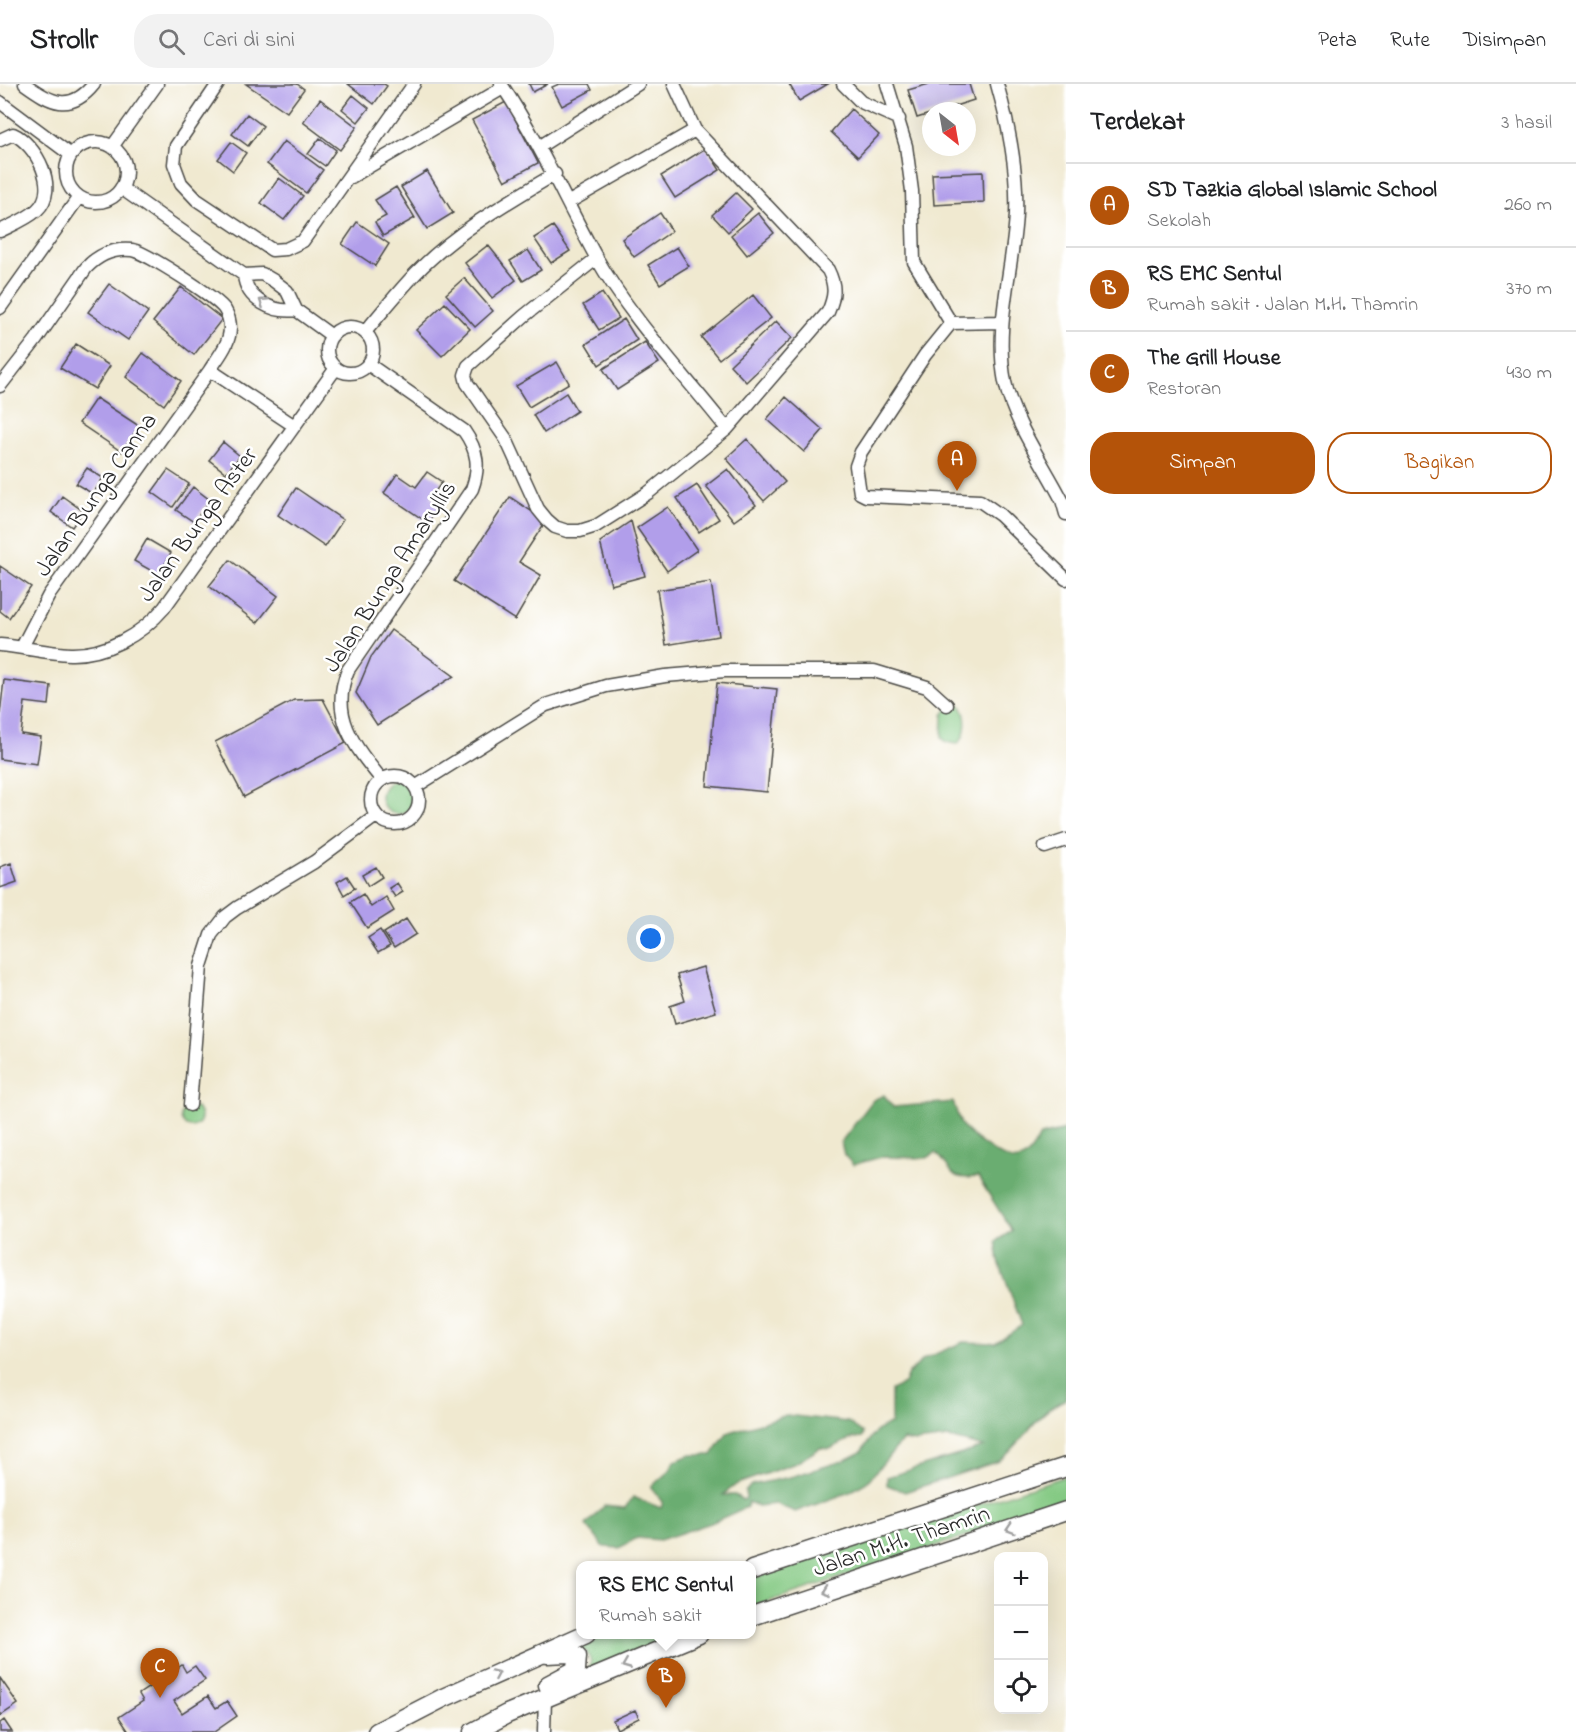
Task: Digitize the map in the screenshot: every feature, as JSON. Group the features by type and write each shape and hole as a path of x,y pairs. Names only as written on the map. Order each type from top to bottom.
{"main road":[{"name":"Jalan M.H. Thamrin","path":"756,1569 1066,1467"},
{"name":"Jalan M.H. Thamrin","path":"756,1615 1066,1511"},
{"path":"377,1732 523,1662 577,1639"},
{"path":"472,1732 507,1714 689,1639"},
{"path":"507,1714 525,1697 576,1670 579,1662 578,1656 568,1653 548,1654 523,1662"}],"street":[{"path":"25,84 50,101 59,102 80,96 94,84"},
{"path":"112,147 157,84"},
{"path":"218,84 182,134 173,154 181,183 197,200 272,250 286,249 303,241 414,84"},
{"path":"539,147 638,84"},
{"path":"597,258 524,316 468,366 465,375 467,383 506,439 538,509 547,520 567,531 596,526 675,473 727,429 828,312 835,298 833,281 828,270 695,130 674,84"},
{"path":"843,84 861,102 899,119"},
{"path":"887,84 906,146 912,191 914,262 951,323"},
{"path":"997,84 1009,132 1016,185 1016,214 1002,322 1005,379 1010,403 1064,500 1066,514"},
{"path":"347,180 502,86 555,174 597,258 639,320 727,429"},
{"path":"0,102 71,155"},
{"path":"569,202 695,130"},
{"path":"0,140 14,134 23,138 42,164 46,189 43,202 37,210 0,231"},
{"path":"90,142 105,143 112,147 125,166 121,188 109,199 102,201 93,202 79,197 66,178 67,162 71,155 90,142"},
{"path":"364,332 417,272 461,234 505,203 555,174"},
{"path":"121,188 244,275 262,274 274,281 287,291 296,310 332,336"},
{"path":"0,308 79,197"},
{"name":"Jalan Bunga Canna","path":"0,386 36,340 86,268 95,259 116,251 140,252 216,301 225,310 230,330 228,342 49,595 22,647"},
{"path":"244,275 249,293 261,302 276,311 296,310"},
{"path":"1002,322 951,323 925,355 861,452 856,466 860,493 866,496 980,501 1000,514 1066,579"},
{"path":"344,328 358,328 364,332 372,343 372,357 368,364 357,372 342,371 336,368 328,356 332,336 344,328"},
{"name":"Jalan Bunga Amaryllis","path":"368,364 464,431 473,444 478,461 477,475 472,489 348,670 340,688 340,710 345,723 366,760 382,780"},
{"name":"Jalan Bunga Aster","path":"0,645 83,654 115,644 144,629 164,608 336,368"},
{"path":"210,370 293,425"},
{"path":"415,786 546,705 606,686 665,676 725,671 874,671 927,687 947,705"},
{"path":"396,776 410,781 415,786 419,806 412,818 394,825 376,816 372,810 371,797 382,780 396,776"},
{"path":"190,1105 201,966 211,935 225,917 237,908 315,862 376,816"},
{"path":"1045,847 1066,840"},
{"path":"544,1732 545,1698"}],"green space":[{"path":"951,704 960,705 965,720 965,731 957,744 946,742 942,737 943,715"},
{"path":"398,780 410,785 415,797 410,809 398,814 386,809 381,797 386,785"},
{"path":"884,1095 893,1107 953,1102 965,1129 988,1148 1013,1160 1026,1156 1040,1136 1066,1130 1066,1399 1045,1413 1016,1446 999,1461 905,1492 887,1485 887,1477 984,1447 949,1438 916,1442 903,1440 867,1482 850,1492 795,1512 776,1504 758,1506 748,1502 747,1507 711,1523 660,1540 637,1538 619,1548 604,1547 586,1525 604,1506 625,1508 633,1497 661,1508 663,1502 651,1487 670,1470 675,1461 690,1455 712,1455 727,1433 786,1415 848,1422 863,1433 862,1437 850,1439 830,1449 820,1448 796,1463 737,1484 723,1495 735,1495 743,1500 746,1498 745,1492 751,1485 790,1477 843,1461 861,1452 876,1431 891,1423 891,1390 904,1384 908,1374 924,1359 963,1342 995,1343 1022,1325 999,1262 996,1241 1012,1231 978,1177 956,1176 936,1153 927,1158 881,1157 853,1165 844,1155 841,1142 873,1100"},
{"path":"187,1107 195,1107 201,1113 201,1121 195,1127 187,1127 181,1121 181,1113"},
{"path":"1066,1476 1066,1503 756,1606 756,1577"},
{"path":"598,1639 666,1639 589,1670 591,1662 587,1652 576,1649"}],"building":[{"path":"246,84 297,84 304,89 287,112"},
{"path":"348,84 384,84 387,86 374,104"},
{"path":"529,84 548,84 533,92"},
{"path":"559,84 589,84 592,90 562,106 552,87"},
{"path":"789,84 828,84 799,101"},
{"path":"929,84 969,84 974,100 922,102 922,116 917,118 908,90"},
{"path":"353,95 369,108 358,122 342,109"},
{"path":"320,99 357,127 340,150 303,122"},
{"path":"506,102 538,163 505,181 472,120"},
{"path":"851,109 879,135 858,157 831,132"},
{"path":"247,114 263,126 248,146 232,134"},
{"path":"320,138 336,150 325,166 308,154"},
{"path":"284,141 323,170 306,193 267,164"},
{"path":"231,142 246,153 233,171 218,159"},
{"path":"706,148 720,170 675,198 661,176"},
{"path":"427,171 453,213 427,229 401,187"},
{"path":"983,172 984,202 934,205 932,174"},
{"path":"279,178 303,196 284,220 261,203"},
{"path":"396,187 415,218 383,236 375,222 386,216 375,200"},
{"path":"736,193 752,209 728,232 712,215"},
{"path":"660,213 672,231 634,257 622,239"},
{"path":"758,213 774,233 747,255 731,235"},
{"path":"357,222 389,244 375,266 342,244"},
{"path":"553,226 570,251 551,263 534,238"},
{"path":"488,245 516,280 492,298 465,263"},
{"path":"677,247 689,266 660,284 648,265"},
{"path":"528,250 541,270 523,281 510,261"},
{"path":"464,278 493,311 475,327 446,294"},
{"path":"109,284 148,312 128,340 88,312"},
{"path":"181,287 222,319 194,355 153,322"},
{"path":"602,293 619,318 599,330 583,305"},
{"path":"753,295 771,318 719,359 701,337"},
{"path":"445,303 470,329 442,356 416,330"},
{"path":"624,319 637,340 599,365 586,344"},
{"path":"776,321 792,338 746,382 730,365"},
{"path":"645,342 659,363 617,390 603,369"},
{"path":"76,344 110,366 95,389 60,368"},
{"path":"143,353 181,381 164,405 126,377"},
{"path":"557,362 569,383 529,407 516,386"},
{"path":"566,393 577,411 544,433 533,415"},
{"path":"786,397 823,430 804,452 767,419"},
{"path":"96,398 139,426 122,452 79,423"},
{"path":"747,439 785,482 764,501 726,458"},
{"path":"223,442 240,456 226,473 209,460"},
{"path":"87,468 103,478 93,494 76,484"},
{"path":"728,469 756,505 734,521 706,486"},
{"path":"168,470 189,484 173,507 152,492"},
{"path":"427,472 442,482 431,497 441,504 428,523 384,493 397,474 416,487"},
{"path":"697,485 719,519 699,532 677,498"},
{"path":"193,487 210,500 194,522 176,510"},
{"path":"296,488 343,520 325,547 278,515"},
{"path":"62,496 83,511 72,527 51,512"},
{"path":"510,497 546,521 519,562 541,575 515,620 454,581"},
{"path":"668,507 697,550 667,571 637,528"},
{"path":"631,521 645,576 611,585 600,542"},
{"path":"147,539 171,553 159,575 134,561"},
{"path":"230,560 278,596 257,623 209,586"},
{"path":"0,566 31,587 9,618 0,611"},
{"path":"711,582 719,636 666,645 657,590"},
{"path":"391,630 454,676 377,725 356,693 371,657"},
{"path":"4,680 51,686 49,705 25,702 21,734 41,737 37,764 0,759 0,714"},
{"path":"717,683 777,689 767,792 707,786"},
{"path":"323,699 346,743 244,797 215,742 294,700"},
{"path":"11,863 17,882 0,888 0,867"},
{"path":"376,867 382,877 368,886 362,875"},
{"path":"347,876 355,888 344,895 337,882"},
{"path":"397,883 403,892 395,897 389,888"},
{"path":"363,894 371,907 386,897 394,911 367,928 350,902"},
{"path":"406,919 416,934 394,948 384,933"},
{"path":"380,930 390,946 378,953 368,938"},
{"path":"703,967 716,1012 675,1024 670,1006 685,1001 677,975"},
{"path":"182,1665 186,1672 195,1666 205,1680 174,1701 182,1713 208,1696 216,1708 227,1701 237,1716 214,1732 129,1732 119,1717 143,1701 139,1694"},
{"path":"0,1678 18,1704 0,1716"},
{"path":"635,1710 639,1718 617,1729 613,1720"},
{"path":"4,1720 12,1732 0,1732 0,1723"}],"place":[{"name":"SD Tazkia Global Islamic School","path":"957,491"},
{"name":"The Grill House","path":"160,1698"},
{"name":"RS EMC Sentul","path":"666,1708"}]}
